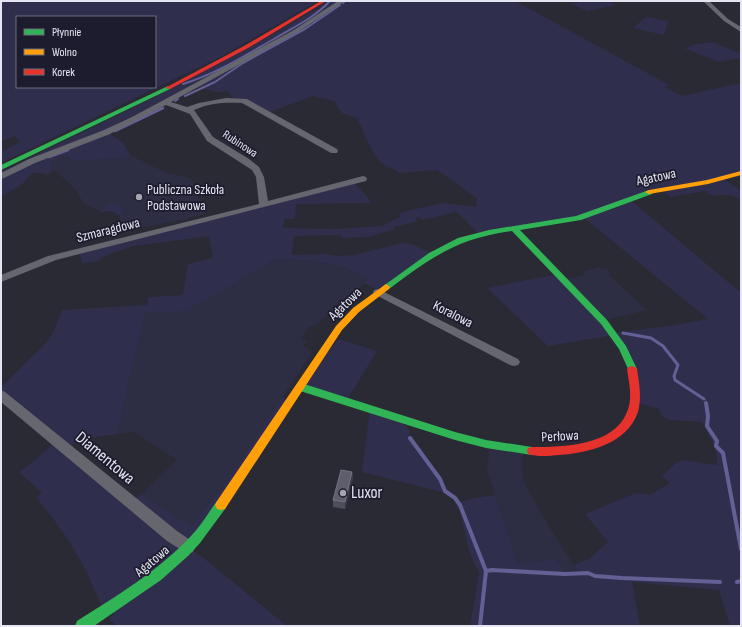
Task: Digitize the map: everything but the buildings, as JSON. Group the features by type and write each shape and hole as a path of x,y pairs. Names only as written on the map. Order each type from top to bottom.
{"main road":[{"path":"1,168 212,65 324,1"},
{"name":"Agatowa","path":"82,626 152,580 188,548 205,528 234,487 339,328 356,310 378,292 452,243 479,234 575,219 636,195 723,178 741,173"},
{"name":"Perłowa","path":"301,387 462,438 501,447 550,452 570,452 600,444 615,434 629,421 637,403 636,383 628,359 617,338 605,324 514,228"}],"street":[{"path":"1,176 32,161 125,124 166,103 301,28 342,1"},
{"path":"706,1 726,20 741,30"},
{"path":"187,110 199,105 226,100 244,101 334,151"},
{"name":"Rubinowa","path":"166,103 193,112 210,139 246,161 257,170 260,176 264,205"},
{"name":"Szmaragdowa","path":"1,279 52,258 363,179"},
{"name":"Koralowa","path":"378,292 514,362"},
{"name":"Diamentowa","path":"1,395 188,548"}],"shaded area":[{"path":"1,1 318,1 224,55 156,88 156,16 16,16 16,88 156,88 1,163","holes":["15,136 20,142 3,151 2,141"]},
{"path":"328,1 519,1 517,2 669,85 665,87 682,96 741,83 741,173 724,179 741,191 741,200 731,195 713,196 705,191 670,197 661,189 628,198 741,293 741,626 730,626 719,590 632,582 640,626 470,626 479,573 469,551 460,511 454,503 495,495 518,565 555,559 566,573 578,571 574,565 589,559 608,542 585,514 636,493 650,495 670,483 662,476 676,463 683,460 717,465 717,456 715,448 702,422 670,420 663,417 658,408 637,403 634,376 628,359 614,335 548,346 487,288 558,274 613,333 670,326 708,319 583,217 479,234 457,212 422,220 419,217 415,218 418,221 394,227 395,229 369,237 341,238 341,235 294,236 292,255 354,255 402,243 414,245 433,254 379,291 364,283 369,279 344,267 318,262 277,258 185,311 145,313 117,434 81,439 66,449 131,502 141,494 191,527 234,471 282,397 291,401 229,494 188,547 287,626 116,626 109,618 114,614 110,608 104,612 76,552 58,525 36,498 42,493 19,472 33,462 56,441 1,395 1,387 46,343 53,333 62,310 147,305 148,297 183,295 188,264 213,258 209,236 133,246 109,254 96,262 82,263 79,251 354,182 372,203 296,204 295,219 284,219 283,228 336,229 382,226 400,217 399,213 442,203 476,207 477,198 437,170 399,173 385,165 372,150 357,118 342,113 334,101 313,96 270,112 248,100 233,98 228,91 217,92 196,87 108,132 124,144 130,155 76,162 66,155 52,161 50,167 52,172 47,175 33,173 18,187 1,197 1,178 41,159 78,145 87,144 81,142 65,145 1,174 1,172 208,70 289,25"},
{"path":"584,1 608,1 616,5 587,11 571,4"},
{"path":"646,17 668,21 664,35 633,28"},
{"path":"713,42 741,54 741,58 719,62 684,48 697,44"},
{"name":"Publiczna Szkoła Podstawowa","path":"66,155 76,162 130,155 167,173 191,178 205,214 188,219 122,231 119,215 112,211 101,212 84,204 76,190 58,173 55,171 52,172 50,167 52,161"},
{"path":"111,203 122,207 123,214 119,215 112,211 99,212"},
{"path":"277,258 317,262 344,267 370,279 314,327 310,326 301,338 308,341 303,345 312,352 234,471 191,528 141,494 177,460 134,432 117,434 145,313 229,286"},
{"path":"599,267 602,269 606,268 611,273 608,274 647,310 603,321 564,280 585,275 582,272"},
{"path":"338,339 377,351 346,401 301,387"},
{"path":"370,409 397,418 409,429 410,438 440,479 446,493 362,472"},
{"path":"490,446 522,450 523,480 548,525 578,571 566,573 555,559 518,565 487,470"}],"waterway":[{"path":"183,84 207,75 241,58 304,22 330,1"},
{"path":"185,96 215,82 243,63 305,29 340,5"},
{"path":"115,131 163,108"},
{"path":"49,157 68,150"},
{"path":"623,333 651,338 663,346 678,365 674,376 675,380 704,399"},
{"path":"706,403 708,416 707,426 717,441 716,446 723,453 741,549"},
{"path":"410,438 440,479 445,491 455,498 460,505 486,571"},
{"path":"486,571 492,570 565,574 588,573 595,576 622,578 720,582"},
{"path":"480,626 486,571"},
{"path":"737,582 741,581"}],"traffic: fast":[{"path":"1,168 168,88"},
{"path":"386,287 431,255 461,240 489,232 548,224 578,218 649,192"},
{"path":"514,228 604,322 623,348 632,369"},
{"path":"301,387 455,436 486,444 532,451"},
{"path":"82,626 127,597 184,552 206,527 221,505"}],"traffic: slow":[{"path":"649,192 708,182 741,173"},
{"path":"221,505 339,328 356,310 386,287"}],"traffic: jam":[{"path":"168,88 246,47 324,1"},
{"path":"532,451 573,450 593,445 610,438 623,427 632,412 636,393 632,369"}],"place":[{"name":"Publiczna Szkoła Podstawowa","path":"139,197"},
{"name":"Luxor","path":"343,493"}]}
